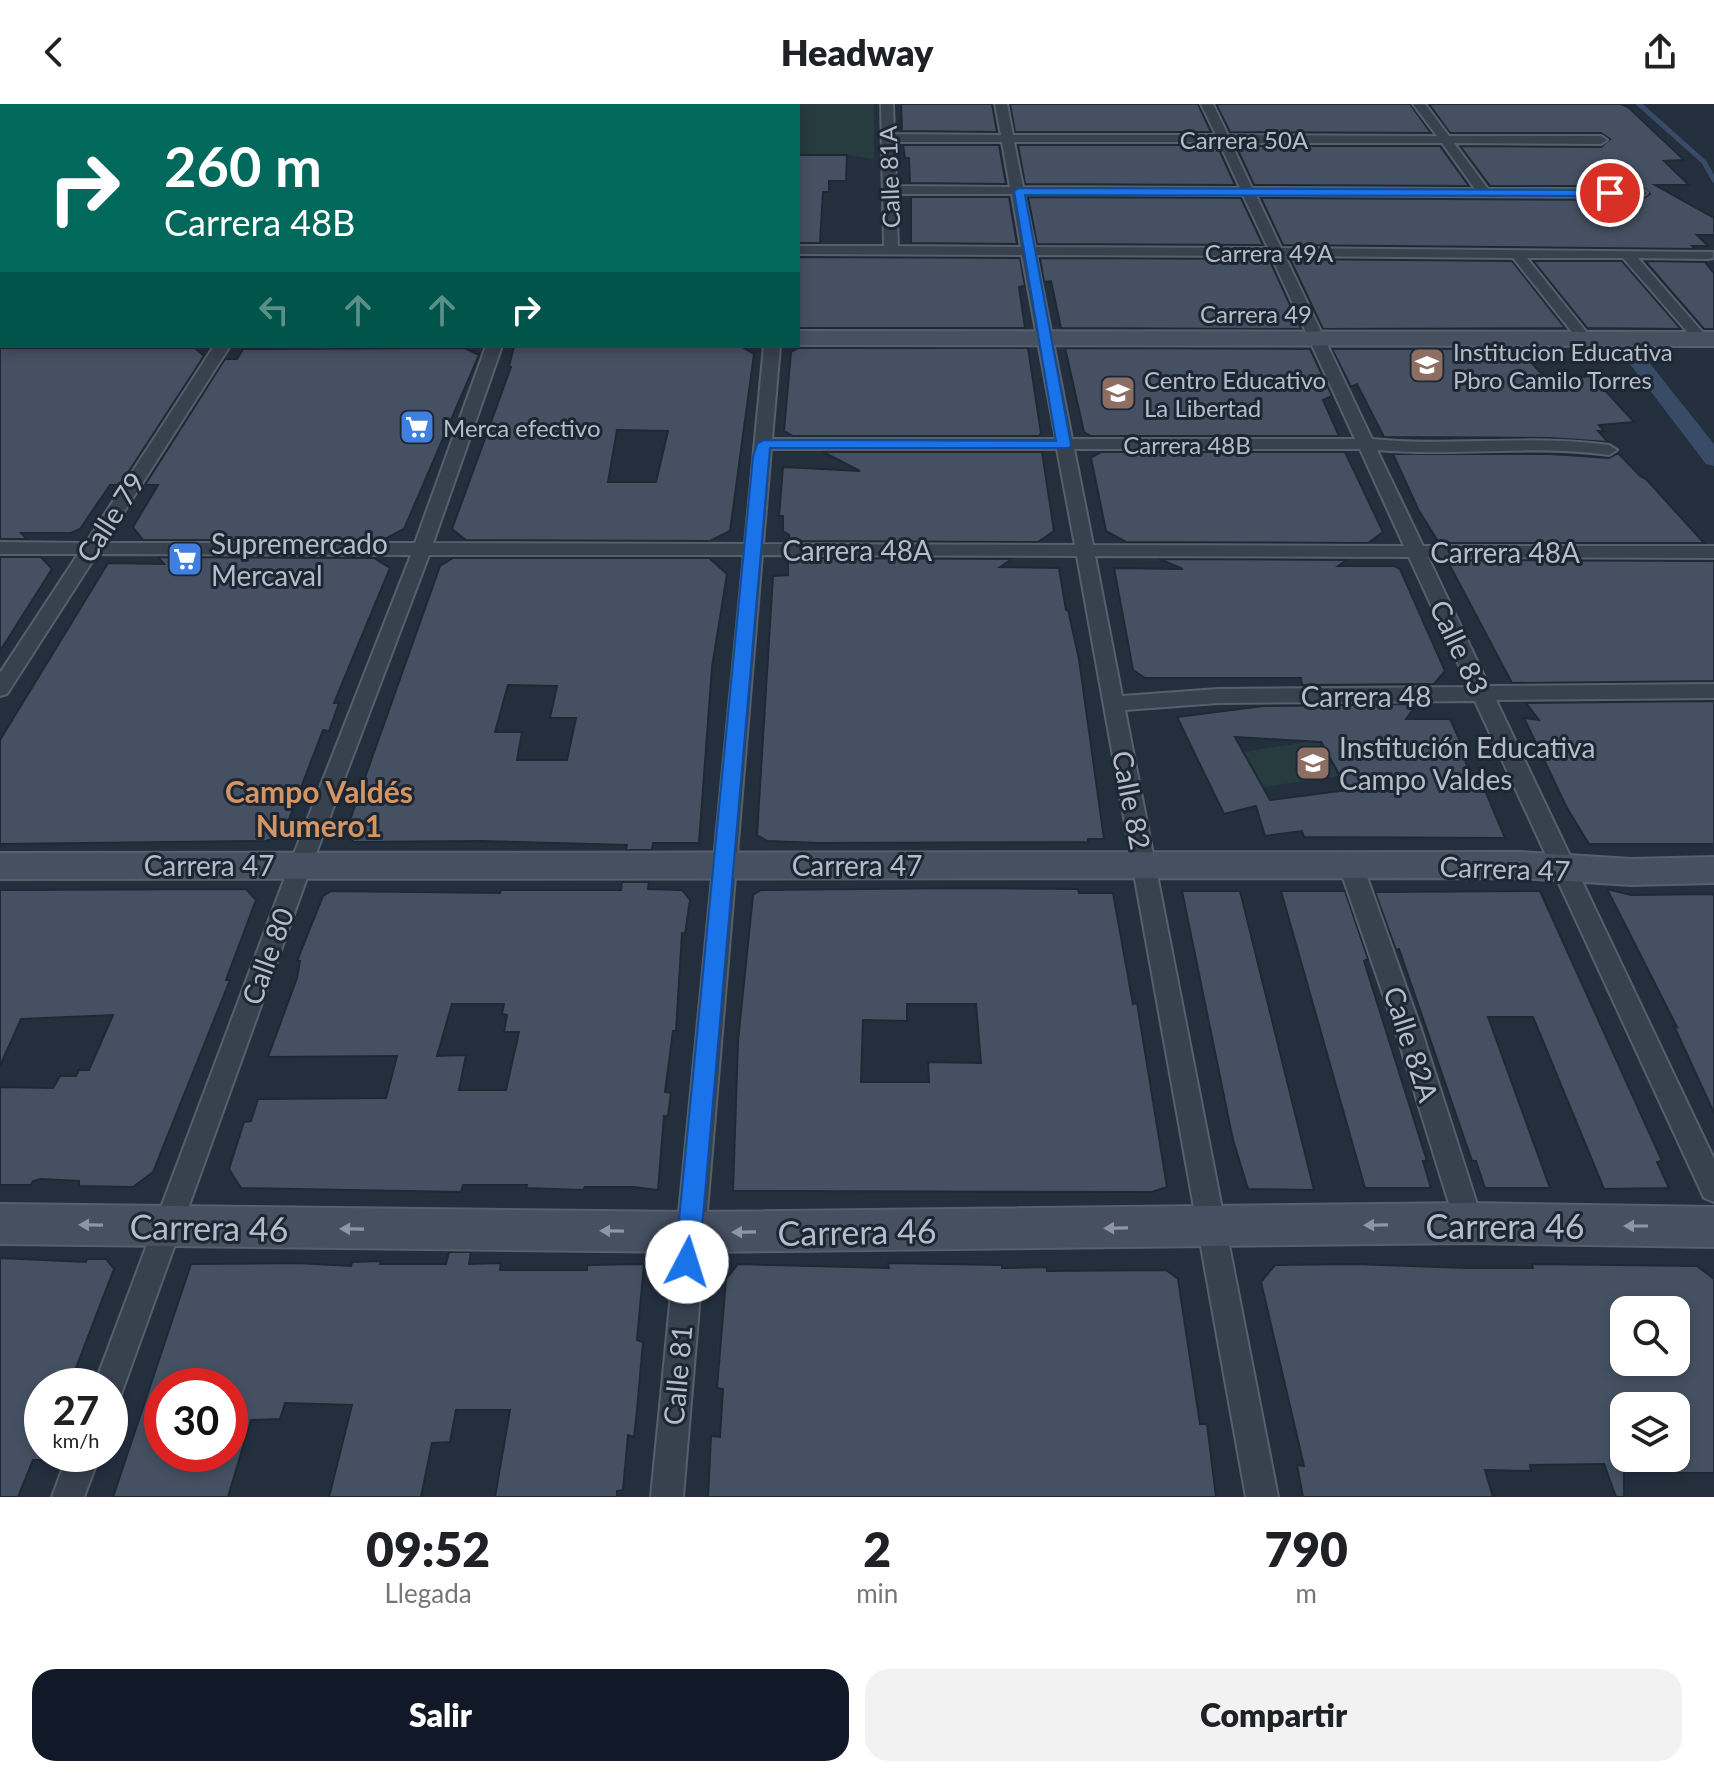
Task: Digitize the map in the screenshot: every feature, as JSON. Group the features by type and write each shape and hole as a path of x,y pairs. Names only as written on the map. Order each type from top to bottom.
{"street":[{"name":"Calle 81A","path":"887,104 891,249"},
{"name":"Calle 82","path":"1001,104 1262,1497"},
{"name":"Calle 83","path":"1207,104 1714,1189"},
{"path":"1419,104 1483,190"},
{"name":"Carrera 50A","path":"888,138 1601,140"},
{"path":"888,190 1641,193"},
{"name":"Carrera 49A","path":"800,250 1708,255"},
{"path":"1517,254 1585,339"},
{"path":"1627,254 1708,339"},
{"name":"Carrera 49","path":"800,338 1708,339"},
{"name":"Calle 79","path":"0,689 221,348"},
{"name":"Calle 80","path":"116,1368 301,864 422,549 493,348"},
{"name":"Calle 81","path":"667,1497 772,348"},
{"name":"Carrera 48B","path":"764,444 1368,444 1396,448 1579,444 1609,450"},
{"name":"Carrera 48A","path":"0,548 1714,552"},
{"name":"Carrera 48","path":"1114,704 1218,696 1714,691"},
{"name":"Carrera 47","path":"0,866 1520,865 1567,870 1714,870"},
{"name":"Calle 82A","path":"1351,866 1408,1029 1469,1223"},
{"name":"Carrera 46","path":"0,1224 690,1232 1469,1223 1714,1227"},
{"path":"68,1497 77,1472"}],"green space":[{"path":"800,104 874,104 874,159 847,155 800,155"},
{"path":"1307,742 1319,743 1339,776 1263,787 1244,752"}],"building":[{"path":"901,104 992,104 997,132 902,131"},
{"path":"1010,104 1198,104 1211,132 1015,132"},
{"path":"1216,104 1410,104 1431,133 1230,132"},
{"path":"1429,104 1621,104 1628,107 1684,160 1664,161 1689,185 1655,185 1714,218 1714,235 1697,235 1708,246 1692,246 1695,249 1283,245 1261,198 1641,200 1650,194 1641,186 1490,186 1460,146 1601,147 1610,139 1601,133 1450,133"},
{"path":"903,145 999,145 1006,184 910,183 909,158 905,158"},
{"path":"1018,145 1217,145 1235,185 1025,184"},
{"path":"1236,146 1440,146 1469,186 1254,185"},
{"path":"800,155 847,155 846,181 829,181 829,192 823,192 820,243 800,243"},
{"path":"911,197 1009,197 1017,244 911,243"},
{"path":"1028,197 1241,198 1263,245 1037,244"},
{"path":"800,257 1020,258 1025,286 1019,287 1025,328 800,328"},
{"path":"1040,258 1269,259 1301,329 1061,328 1051,281 1044,282"},
{"path":"1290,259 1512,261 1565,328 1323,329"},
{"path":"1533,261 1622,261 1681,329 1587,328"},
{"path":"1645,261 1705,262 1714,273 1714,329 1704,329"},
{"path":"0,348 195,348 204,356 120,485 110,485 80,529 71,533 21,533 27,539 0,539"},
{"path":"465,348 479,355 404,529 383,540 143,540 133,527 158,485 145,485 225,359 237,359 243,349"},
{"path":"514,348 744,348 754,354 730,531 710,541 466,540 452,529 511,367","holes":["617,430 668,431 656,482 608,482"]},
{"path":"798,348 1028,348 1041,433 1039,436 793,436 784,431 791,352"},
{"path":"1065,348 1310,349 1332,396 1323,400 1339,436 1091,436 1084,432"},
{"path":"1332,349 1519,349 1547,380 1592,376 1634,422 1599,425 1604,431 1598,431 1608,442 1550,438 1384,437 1357,384 1351,387"},
{"path":"823,452 1042,452 1054,531 1038,542 789,541 789,535 783,531 783,516 779,516 783,467 860,471"},
{"path":"1101,452 1345,452 1383,532 1368,543 1126,542 1106,531 1091,458"},
{"path":"1618,453 1704,543 1439,543 1418,509 1393,454 1551,454 1609,458"},
{"path":"0,557 41,557 52,569 0,651"},
{"path":"158,557 374,558 390,568 334,703 339,703 329,731 323,730 283,835 266,841 0,844 0,740 108,563 164,564"},
{"path":"453,558 709,558 727,574 712,667 699,843 653,843 652,850 626,850 627,845 354,842 345,834 440,566","holes":["508,685 557,686 550,718 576,718 567,760 517,760 522,732 495,732"]},
{"path":"788,558 1012,559 1000,567 1059,568 1079,659 1104,839 1088,839 1088,842 820,843 767,841 757,835 773,576 788,575"},
{"path":"1159,559 1347,560 1338,566 1394,566 1400,569 1445,671 1434,684 1302,685 1301,678 1145,678 1133,670 1114,568 1183,569"},
{"path":"1447,560 1714,561 1714,681 1512,683"},
{"path":"1714,701 1714,844 1589,844 1567,808 1524,718 1539,720 1526,703"},
{"name":"Institución Educativa Campo Valdes","path":"1417,704 1406,719 1450,719 1461,743 1471,783 1482,783 1505,838 1304,837 1302,831 1265,836 1256,806 1224,814 1177,717 1263,706","holes":["1235,737 1321,742 1348,790 1270,800"]},
{"path":"622,882 649,882 648,889 682,890 690,900 685,934 682,933 676,1031 673,1031 665,1092 671,1093 668,1116 664,1116 658,1190 633,1187 585,1187 583,1190 526,1188 527,1185 463,1185 461,1192 241,1188 229,1169 244,1122 251,1121 258,1099 386,1098 397,1056 268,1057 297,978 300,961 297,961 323,896 331,891 500,893 501,890 621,890","holes":["452,1004 504,1004 502,1014 507,1015 504,1032 519,1032 506,1090 459,1090 466,1055 437,1056"]},
{"path":"962,888 1078,889 1079,893 1113,893 1133,1004 1137,1003 1167,1187 1152,1192 733,1191 738,1041 753,895 761,890","holes":["907,1004 976,1004 981,1063 928,1062 929,1082 861,1082 863,1020 907,1021"]},
{"path":"246,889 256,900 226,980 230,980 153,1172 133,1187 79,1186 79,1181 41,1179 33,1181 31,1185 0,1185 0,1087 53,1088 60,1076 76,1076 79,1070 89,1070 113,1015 21,1019 0,1066 0,890"},
{"path":"1607,889 1631,895 1714,894 1714,1113 1674,1026 1677,1027"},
{"path":"1182,891 1240,891 1314,1190 1248,1189 1233,1140"},
{"path":"1281,891 1345,891 1427,1161 1423,1161 1431,1188 1365,1188"},
{"path":"1540,891 1662,1161 1657,1162 1669,1188 1604,1189 1533,1017 1488,1017 1550,1188 1485,1188 1476,1161 1472,1161 1399,949 1396,950 1375,892"},
{"path":"449,1252 471,1252 469,1264 501,1263 500,1270 587,1270 587,1265 644,1264 637,1340 643,1342 634,1437 628,1435 623,1490 617,1491 617,1497 495,1497 510,1410 456,1410 450,1442 432,1443 421,1497 329,1497 352,1405 285,1403 280,1419 251,1420 248,1430 248,1368 156,1368 191,1264 351,1266 352,1262 381,1261 380,1264 446,1264"},
{"path":"0,1258 86,1262 87,1259 106,1259 114,1269 76,1368 24,1368 24,1472 28,1472 18,1497 0,1497"},
{"path":"888,1263 1047,1267 1047,1271 1166,1270 1178,1279 1200,1424 1207,1424 1216,1497 708,1497 711,1436 720,1437 723,1389 717,1388 726,1279 738,1264 889,1268"},
{"path":"1532,1264 1697,1266 1714,1279 1714,1473 1676,1473 1690,1472 1690,1392 1610,1392 1610,1472 1624,1472 1624,1497 1616,1497 1604,1464 1530,1465 1531,1471 1485,1470 1493,1497 1303,1497 1297,1465 1304,1466 1261,1282 1275,1265 1467,1268 1533,1268"},
{"path":"144,1404 144,1472 235,1472 228,1497 113,1497 121,1472 128,1472 128,1452"}],"waterway":[{"path":"1639,104 1704,162 1714,180"},
{"path":"1633,355 1714,459"}],"place":[{"name":"Institucion Educativa Pbro Camilo Torres","path":"1427,365"},
{"name":"Centro Educativo La Libertad","path":"1118,393"},
{"name":"Merca efectivo","path":"417,427"},
{"name":"Supremercado Mercaval","path":"185,559"},
{"name":"Institución Educativa Campo Valdes","path":"1313,763"}],"district":[{"name":"Campo Valdés Numero1","path":"319,808"}],"route":[{"path":"687,1262 760,457 764,444 1064,445 1019,191 1483,190 1610,193"}]}
